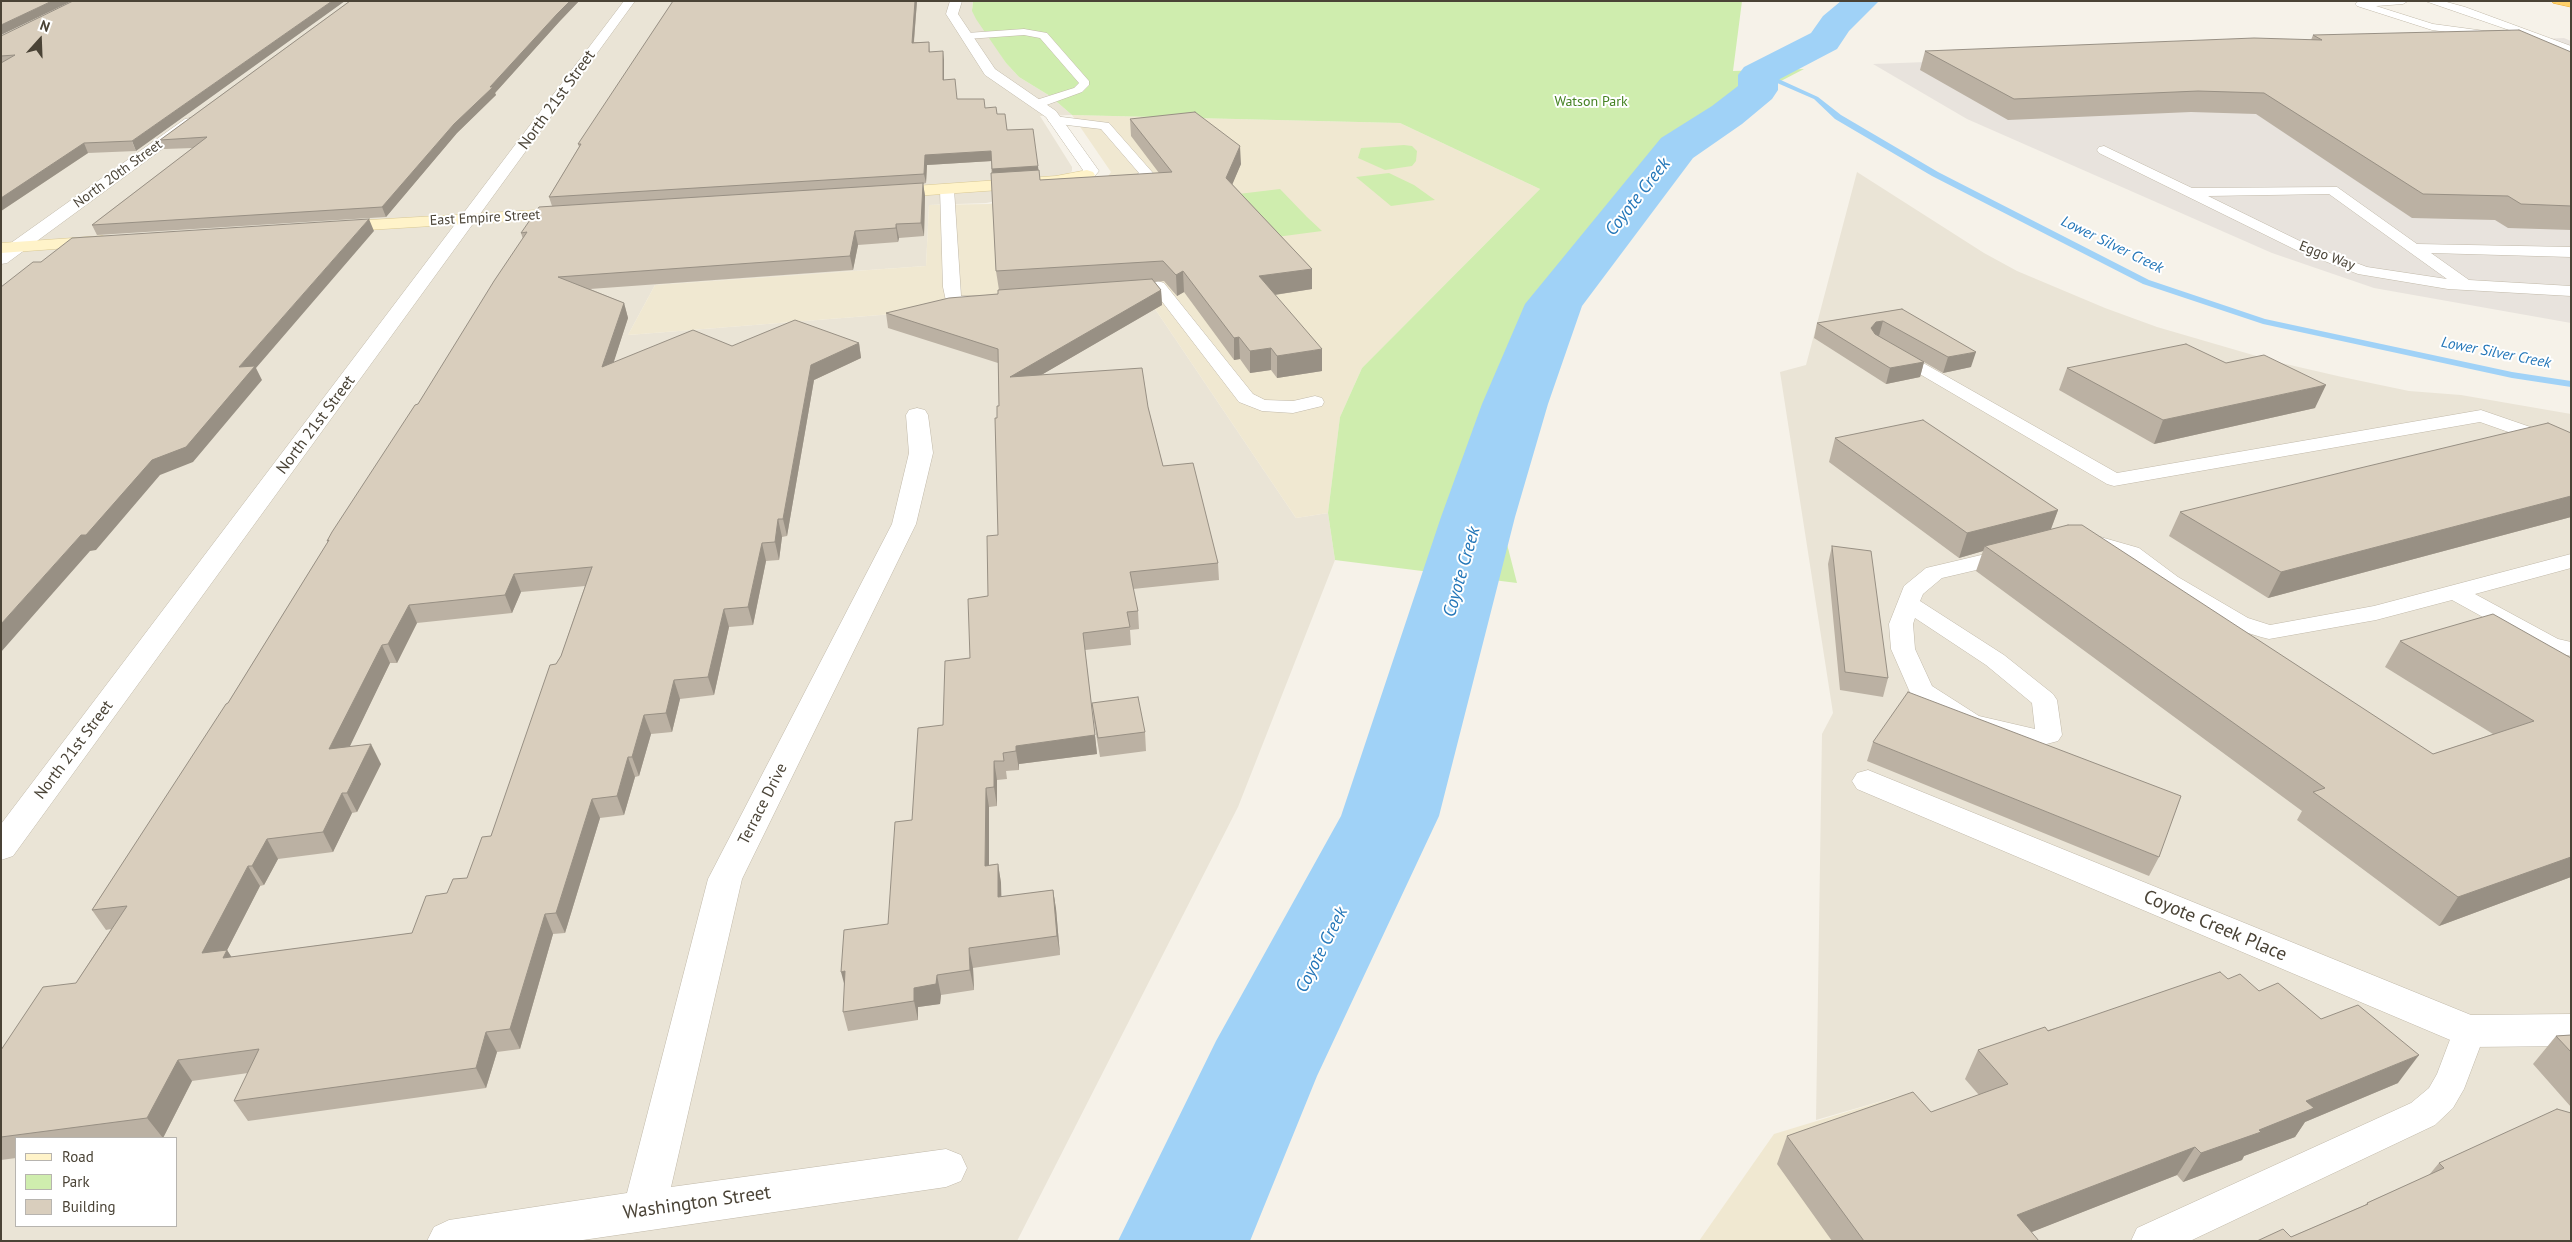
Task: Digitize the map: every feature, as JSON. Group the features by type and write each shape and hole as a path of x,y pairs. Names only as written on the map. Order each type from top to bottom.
{"highway":[{"path":"2557,1 2571,4"}],"street":[{"name":"North 21st Street","path":"1,848 630,1"},
{"path":"956,1 952,14 990,72 1051,114 1098,178"},
{"name":"North 20th Street","path":"1,259 10,247 205,112"},
{"path":"868,194 1098,178"},
{"name":"East Empire Street","path":"318,228 591,211"},
{"path":"10,247 119,240"},
{"name":"Terrace Drive","path":"644,1210 726,879 904,524 921,453 917,414"},
{"name":"Coyote Creek Place","path":"1868,781 2469,1031 2571,1030"},
{"name":"Washington Street","path":"449,1241 644,1210 946,1168"}],"lane":[{"path":"2403,1 2360,4 2432,28 2478,33 2532,35"},
{"path":"2430,1 2462,9 2554,42 2571,50"},
{"path":"967,36 1024,32 1043,35 1085,83 1078,90 1037,104"},
{"path":"1054,120 1105,126 1146,173 1138,181 1098,178"},
{"name":"Eggo Way","path":"2104,150 2301,247 2364,271 2466,285 2571,291"},
{"path":"947,189 951,286 954,302 1002,298"},
{"path":"2188,192 2332,190 2466,285"},
{"path":"2413,248 2571,252"},
{"path":"1119,289 1158,286 1246,398 1262,405 1292,407 1315,402"},
{"path":"1878,343 2114,480 2481,416 2571,448"},
{"path":"2066,541 2091,541 2131,553 2170,582 2240,623 2269,632 2376,613 2571,560"},
{"path":"1908,603 1995,660 2044,700 2049,735 2035,738 1970,722 1921,691 1903,649 1901,624 1908,603 1912,591 1934,573 2031,549"},
{"path":"2455,592 2550,644 2571,649"},
{"path":"2150,1241 2423,1114 2442,1098 2452,1079 2469,1031"}],"shaded area":[{"path":"1,1 973,1 972,8 1006,63 1019,77 1050,96 1072,115 1040,116 1072,167 1072,171 1049,190 986,203 929,205 926,266 655,285 628,335 1145,294 1296,518 1328,513 1335,560 1238,807 1017,1241 1,1241"},
{"path":"2564,38 2571,41 2571,323 2374,288 2272,253 1967,119 1873,64"},
{"path":"1072,115 1400,123 1540,189 1362,368 1340,417 1328,513 1296,518 1145,294 628,335 655,285 926,266 929,205 989,204 1103,184 1111,172"},
{"path":"1857,172 1984,253 2017,271 2105,308 2157,327 2277,362 2342,377 2409,391 2461,395 2571,414 2571,1241 2017,1241 1899,1096 1816,1120 1822,734 1833,713 1780,372 1806,365"},
{"path":"1899,1096 2017,1241 1699,1241 1774,1134"}],"green space":[{"name":"Watson Park","path":"973,1 1742,1 1733,71 1804,69 1756,94 1653,182 1540,353 1491,482 1517,583 1335,560 1328,513 1340,417 1362,368 1540,189 1400,123 1072,115 1050,96 1019,77 1006,63 976,19 972,11"},
{"path":"1412,146 1417,151 1416,161 1412,166 1385,170 1358,158 1361,148"},
{"path":"1389,173 1414,185 1435,200 1391,206 1356,177"},
{"path":"1280,189 1322,231 1269,238 1230,195"}],"building":[{"path":"1,1 52,1 1,25"},
{"path":"73,1 332,1 132,141 84,143 1,198 1,63 15,55 1,56 1,36"},
{"path":"350,1 570,1 490,87 493,87 454,124 382,207 92,225 207,137 160,140"},
{"path":"673,1 915,1 912,43 929,42 929,52 943,51 943,80 955,79 957,99 984,99 985,108 996,107 997,114 1005,114 1007,130 1033,129 1038,166 992,169 991,151 925,155 924,174 549,197 581,144 578,144"},
{"path":"2519,30 2571,52 2571,206 2521,204 2508,196 2423,194 2264,93 2198,91 2014,99 1925,51 2254,38 2322,40 2313,35"},
{"path":"1195,112 1240,146 1226,178 1312,269 1259,276 1322,349 1277,356 1271,348 1250,351 1239,337 1234,338 1183,271 1176,275 1163,261 996,271 991,173 1039,170 1040,180 1172,172 1130,119"},
{"path":"923,183 921,223 896,224 896,228 855,231 850,256 558,277 624,303 602,367 693,330 732,346 795,320 859,343 811,365 783,519 778,519 775,542 762,543 748,607 724,609 708,677 674,680 666,713 644,715 632,757 628,757 617,796 592,799 556,913 545,914 510,1029 486,1032 476,1068 234,1101 259,1049 178,1060 147,1118 1,1137 1,1050 43,987 76,983 127,906 92,910 228,703 329,540 327,541 332,532 415,405 418,404 494,281 527,232 521,233 539,207","holes":["592,567 561,656 556,664 550,665 491,836 482,837 467,878 453,879 447,893 426,896 412,933 223,958 227,950 202,953 248,866 252,866 267,839 323,832 342,793 347,793 371,744 329,749 382,645 388,644 409,605 505,595 514,574"]},
{"path":"369,219 239,367 255,366 186,447 152,460 86,535 81,535 1,624 1,287 33,262 41,262 72,238"},
{"path":"1152,279 1161,290 1010,377 1142,368 1148,407 1163,466 1193,463 1218,563 1130,572 1138,611 1127,612 1130,627 1083,633 1095,735 1016,746 1016,751 1003,753 1004,761 994,761 994,787 986,788 985,866 998,864 998,897 1053,890 1057,936 969,948 970,970 937,975 936,984 914,988 914,1001 843,1012 845,971 841,972 844,930 888,924 895,822 912,820 918,728 943,725 945,661 970,658 968,599 988,596 987,536 998,535 995,418 997,418 997,406 999,406 998,349 886,313 949,298 998,294 998,290"},
{"path":"1902,309 1976,352 1948,357 1883,321 1876,322 1871,328 1875,334 1924,362 1890,368 1817,323"},
{"path":"2186,344 2226,363 2264,355 2326,385 2163,420 2067,368"},
{"path":"1923,420 2058,510 1967,533 1835,438"},
{"path":"2548,423 2571,433 2571,496 2281,572 2180,512 2356,469"},
{"path":"2068,525 2082,525 2433,754 2534,721 2400,641 2493,614 2571,658 2571,857 2458,897 2313,792 2325,788 1985,546"},
{"path":"1832,546 1871,551 1888,678 1845,672"},
{"path":"1908,692 2181,796 2159,857 1873,742"},
{"path":"1138,697 1145,732 1098,738 1092,703"},
{"path":"2220,972 2228,979 2240,974 2259,991 2278,983 2321,1019 2358,1005 2419,1055 2306,1101 2314,1108 2259,1130 2261,1132 2201,1153 2195,1147 2017,1215 2039,1241 1864,1241 1787,1136 1913,1092 1931,1112 2008,1084 1978,1050 2045,1027 2048,1031"},
{"path":"2571,1035 2571,1052 2556,1036"},
{"path":"2557,1109 2571,1113 2571,1241 2257,1241 2283,1229 2291,1237 2368,1204 2444,1168 2439,1163"}],"waterway":[{"name":"Coyote Creek","path":"1184,1241 1258,1076 1390,816 1478,517 1515,404 1554,304 1677,148 1727,115 1758,90 1758,75 1824,41 1836,24 1862,1"},
{"name":"Lower Silver Creek","path":"1758,75 1770,77 1816,98 1838,117 1935,174 2146,282 2263,321 2512,375 2571,384"}]}
